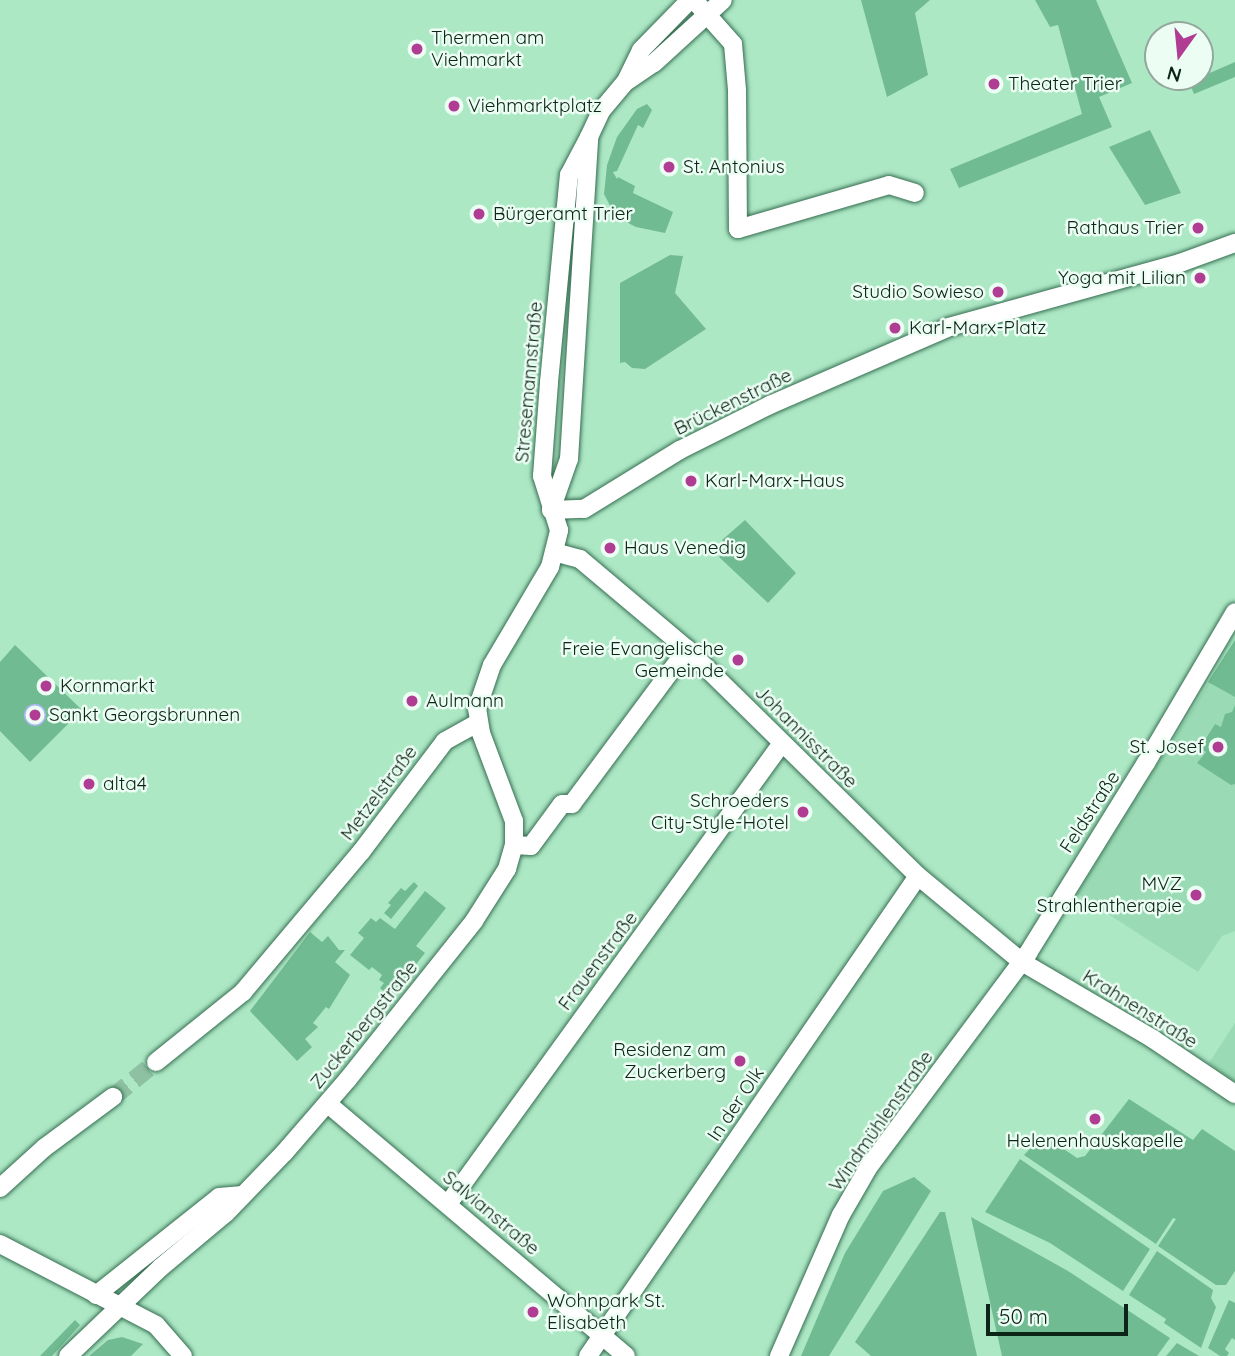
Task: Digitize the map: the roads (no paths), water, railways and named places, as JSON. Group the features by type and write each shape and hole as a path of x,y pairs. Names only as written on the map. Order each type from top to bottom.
{"street":[{"path":"692,0 733,44 737,90 738,229 890,186 915,193"},
{"name":"Stresemannstraße","path":"551,510 542,476 565,215 573,163 601,111 625,81 641,50 692,0"},
{"name":"Stresemannstraße","path":"625,81 654,63 723,0"},
{"name":"Stresemannstraße","path":"551,510 569,459 589,137"},
{"name":"Brückenstraße","path":"551,510 584,509 680,450 770,405 937,331 1180,263 1235,243"},
{"path":"551,510 559,530 550,567 486,679 478,701 478,723 514,821 514,845 531,846 562,804 572,804 687,649"},
{"name":"Johannisstraße","path":"554,552 580,559 687,649 918,876 1022,962"},
{"name":"Feldstraße","path":"1022,962 1146,763 1235,612"},
{"name":"Metzelstraße","path":"156,1062 243,992 361,852 446,741 460,730 478,723"},
{"name":"Frauenstraße","path":"448,1204 782,743"},
{"name":"Zuckerbergstraße","path":"68,1356 160,1268 226,1213 328,1104 474,920 507,869 514,845"},
{"name":"In der Olk","path":"588,1356 918,876"},
{"name":"Krahnenstraße","path":"1022,962 1153,1039 1235,1094"},
{"name":"Windmühlenstraße","path":"779,1356 841,1215 863,1177 1022,962"},
{"path":"0,1188 44,1148 113,1097"},
{"name":"Salvianstraße","path":"328,1104 626,1356"},
{"name":"Zuckerbergstraße","path":"96,1295 219,1197 240,1195"},
{"path":"0,1244 156,1325 183,1356"}],"water":[{"name":"Sankt Georgsbrunnen","path":"35,704 43,707 46,715 43,723 35,726 27,723 24,715 27,707"}],"tunnel":[{"path":"113,1097 156,1062"}],"place":[{"name":"Thermen am Viehmarkt","path":"417,49"},
{"name":"Theater Trier","path":"994,84"},
{"name":"Viehmarktplatz","path":"454,106"},
{"name":"St. Antonius","path":"669,167"},
{"name":"Bürgeramt Trier","path":"479,214"},
{"name":"Rathaus Trier","path":"1198,228"},
{"name":"Yoga mit Lilian","path":"1200,278"},
{"name":"Studio Sowieso","path":"998,292"},
{"name":"Karl-Marx-Platz","path":"895,328"},
{"name":"Karl-Marx-Haus","path":"691,481"},
{"name":"Haus Venedig","path":"610,548"},
{"name":"Freie Evangelische Gemeinde","path":"738,660"},
{"name":"Kornmarkt","path":"46,686"},
{"name":"Aulmann","path":"412,701"},
{"name":"Sankt Georgsbrunnen","path":"35,715"},
{"name":"St. Josef","path":"1218,747"},
{"name":"alta4","path":"89,784"},
{"name":"Schroeders City-Style-Hotel","path":"803,812"},
{"name":"MVZ Strahlentherapie","path":"1196,895"},
{"name":"Residenz am Zuckerberg","path":"740,1061"},
{"name":"Helenenhauskapelle","path":"1095,1119"},
{"name":"Wohnpark St. Elisabeth","path":"533,1312"}]}
